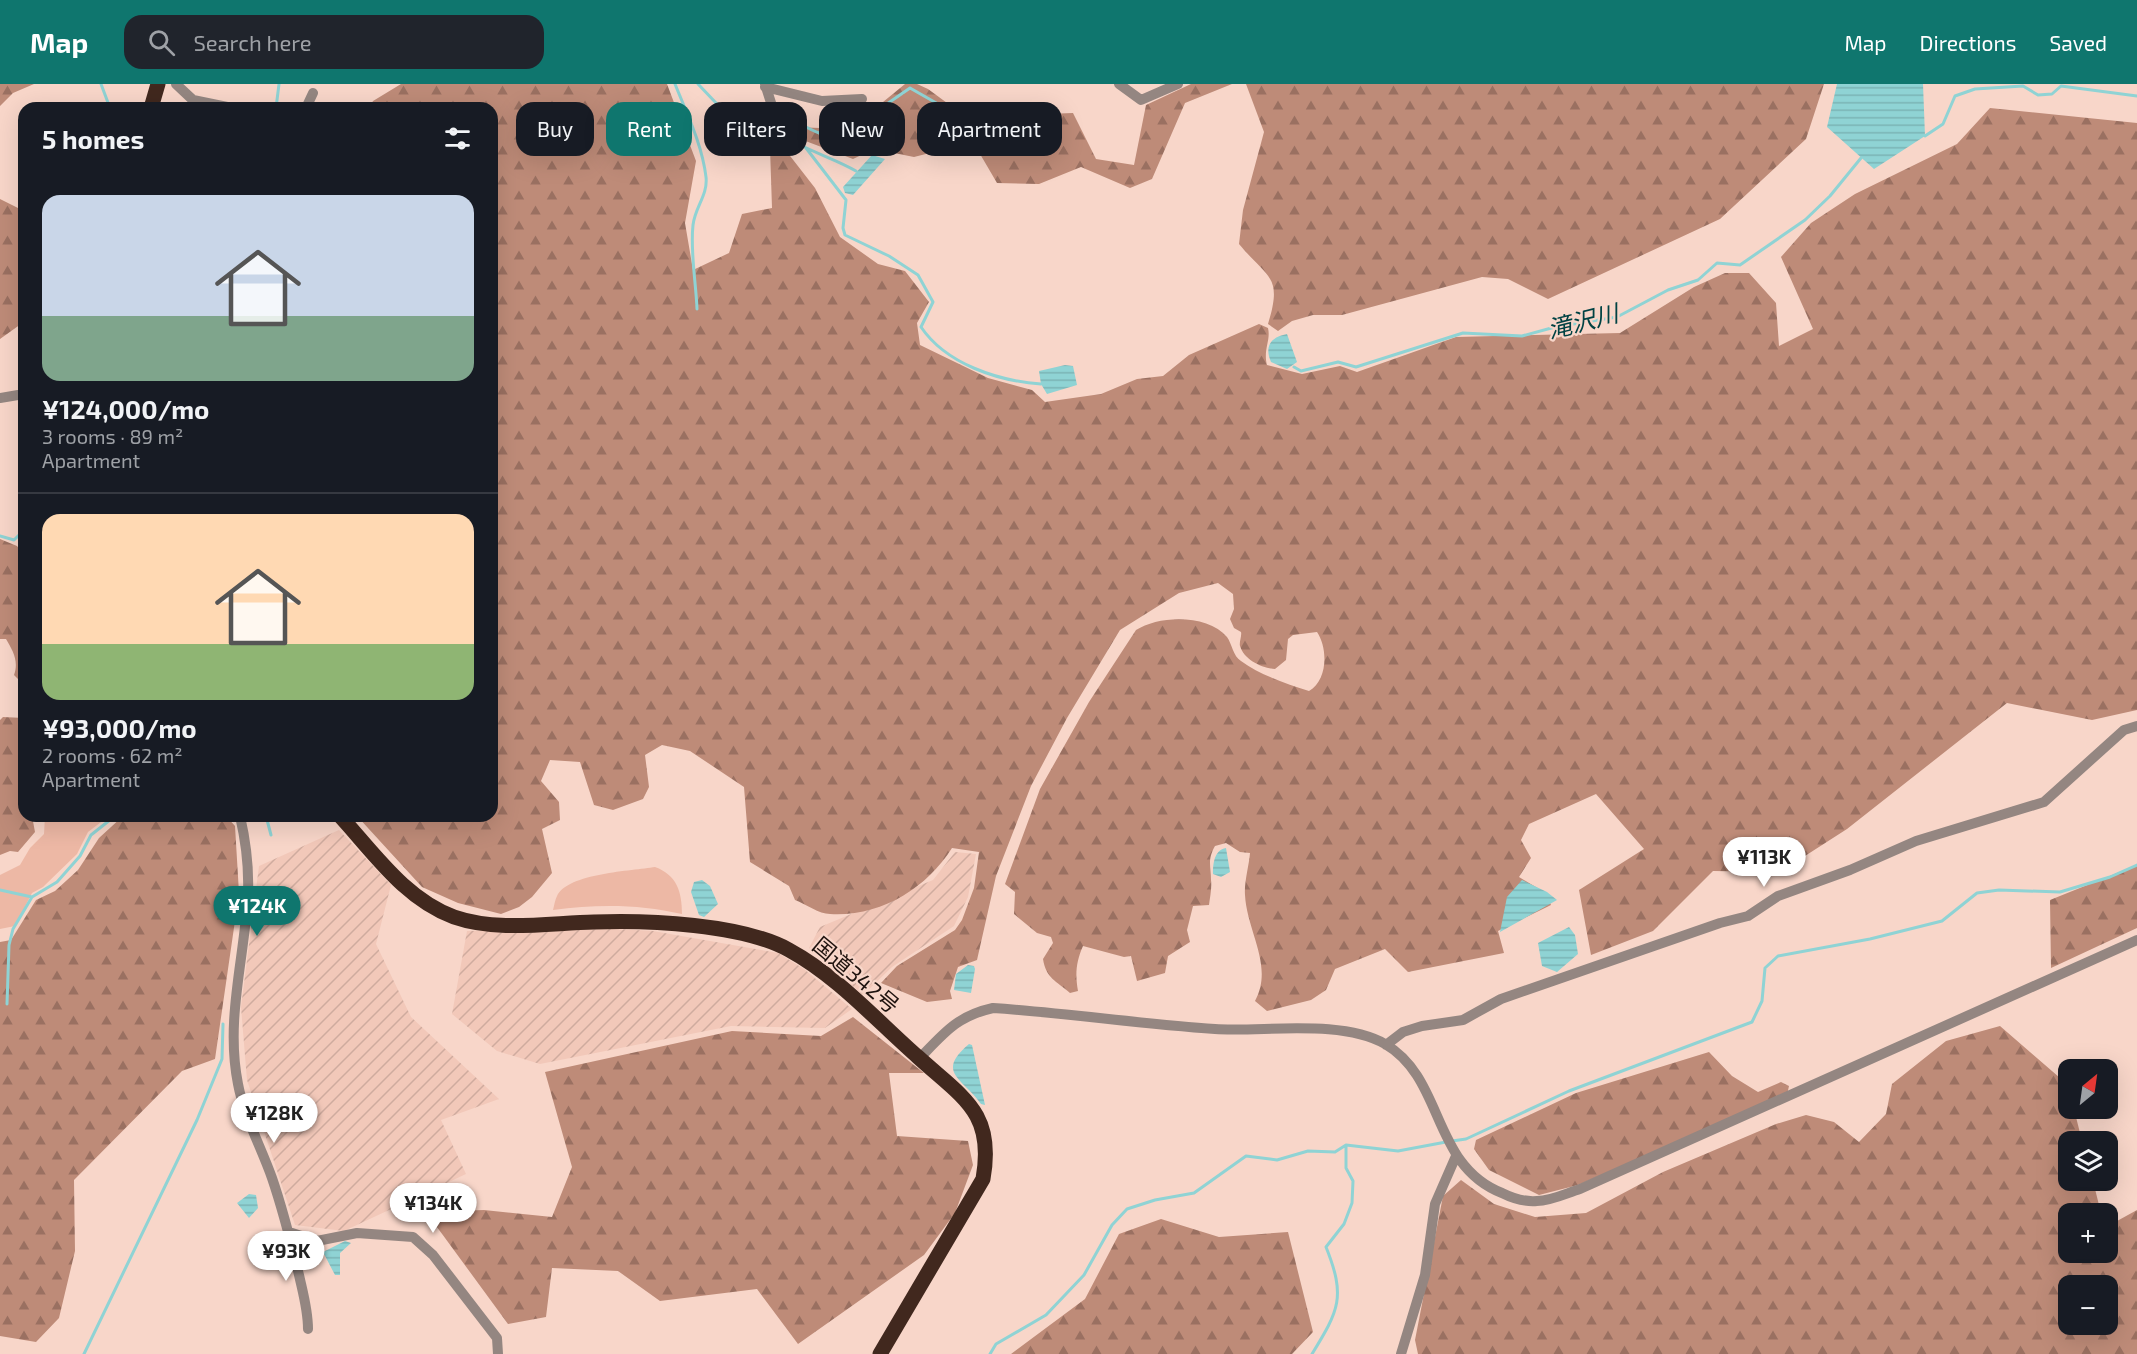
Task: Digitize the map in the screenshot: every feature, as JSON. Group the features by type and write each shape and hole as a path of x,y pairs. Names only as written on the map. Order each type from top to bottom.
{"highway":[{"path":"153,102 158,84"},
{"name":"国道342号","path":"346,822 409,891 425,903 455,917 490,925 614,921 660,923 736,933 787,949 831,979 955,1090 976,1115 984,1130 987,1153 983,1179 880,1354"}],"street":[{"path":"176,84 193,100 203,102"},
{"path":"1119,84 1141,100 1178,84"},
{"path":"765,85 822,101 862,99"},
{"path":"765,85 770,102"},
{"path":"309,102 313,93"},
{"path":"0,398 18,395"},
{"path":"1386,1045 1403,1032 1422,1026 1463,1020 1501,999 1720,923 1748,916 1778,896 1850,870 1916,841 2044,802 2124,730 2137,726"},
{"path":"241,822 248,860 249,882 236,987 233,1038 238,1085 289,1232 306,1307 308,1329"},
{"path":"919,1059 957,1021 972,1013 993,1008 1216,1029 1350,1030 1386,1045 1405,1059 1418,1077 1456,1156 1472,1178 1490,1189 1514,1198 1537,1201 1581,1189 2137,940"},
{"path":"1401,1354 1425,1275 1435,1204 1456,1156"},
{"path":"289,1232 317,1241 357,1233 412,1237 433,1255 497,1338 498,1354"}],"shaded area":[{"path":"45,822 101,822 88,832 77,854 43,887 32,893 15,926 0,929 0,875 20,865 30,848 44,834"},
{"path":"339,830 391,885 376,944 411,1017 499,1099 441,1120 466,1174 344,1231 295,1225 247,1080 241,1007 259,866"},
{"path":"955,852 976,854 968,897 954,926 892,967 863,995 809,948 820,927 933,880"},
{"path":"655,867 662,870 677,885 682,914 650,908 618,906 553,910 557,896 563,888 574,882 601,874"},
{"path":"617,929 653,931 778,953 804,969 852,1009 825,1028 731,1026 540,1064 497,1051 452,1014 467,931"}],"green space":[{"path":"0,84 34,84 13,93 0,106"},
{"path":"401,84 667,84 674,102 606,102 606,156 692,156 692,150 696,161 685,223 693,270 729,253 742,214 772,208 770,156 790,156 815,188 840,237 878,264 905,271 929,302 917,323 920,345 988,378 1032,390 1045,402 1101,394 1137,379 1163,376 1189,355 1259,324 1268,328 1267,365 1302,374 1340,366 1357,372 1456,337 1620,333 1694,287 1725,273 1749,273 1776,303 1779,346 1813,329 1781,257 1811,223 1855,194 1957,144 1990,108 2137,123 2137,710 2092,720 2007,703 1847,829 1780,872 1713,871 1653,931 1591,955 1579,890 1644,849 1596,794 1529,824 1521,840 1531,858 1519,877 1546,893 1551,905 1498,931 1504,953 1408,972 1385,949 1335,969 1326,990 1311,1000 1267,1011 1255,1001 1262,975 1245,895 1250,853 1240,852 1226,843 1215,846 1211,855 1209,905 1193,906 1187,930 1190,942 1168,956 1165,973 1137,981 1131,956 1124,957 1083,946 1077,968 1078,991 1070,993 1052,979 1044,965 1043,959 1053,943 1051,937 1037,933 1014,914 1015,892 1005,884 1040,789 1089,702 1136,630 1146,625 1170,620 1196,621 1219,629 1227,637 1238,659 1274,679 1309,691 1315,686 1323,672 1323,646 1317,632 1293,635 1288,639 1286,660 1275,669 1259,665 1249,659 1240,646 1241,632 1234,628 1230,619 1234,609 1233,594 1218,583 1179,593 1120,630 1067,718 1031,786 996,876 977,960 958,967 950,991 952,999 927,1002 881,983 897,966 955,930 962,920 974,888 979,852 952,848 929,876 915,888 884,905 849,914 821,912 795,900 789,886 750,862 744,787 690,751 662,745 645,755 649,787 643,799 613,810 594,805 580,762 550,760 541,781 559,802 560,820 542,829 552,873 532,897 519,907 501,914 458,903 422,887 362,822 498,822 498,102 372,102"},
{"path":"905,84 917,84 946,102 917,102 918,156 914,157 905,155 905,102 883,102"},
{"path":"1191,84 1232,84 1185,103 1152,179 1130,188 1081,167 1039,184 997,183 981,156 1062,156 1062,113 1073,113 1096,159 1134,165 1146,105"},
{"path":"1246,84 1824,84 1806,139 1720,219 1548,299 1508,279 1482,277 1342,315 1313,315 1292,321 1278,331 1268,324 1274,296 1270,279 1239,244 1243,210 1264,132"},
{"path":"807,128 819,128 819,146 807,142"},
{"path":"0,199 18,208 18,326 0,339"},
{"path":"0,539 18,547 18,679 14,675 15,656 6,639 0,639"},
{"path":"3,717 18,718 18,822 33,822 35,832 18,852 10,851 0,855 0,720"},
{"path":"116,822 231,822 235,826 239,893 215,1059 182,1071 74,1180 75,1251 59,1318 36,1342 0,1336 0,942 11,940 36,900 55,891 78,870 99,838"},
{"path":"2137,865 2137,928 2051,968 2050,900"},
{"path":"853,1017 924,1073 889,1073 897,1136 968,1141 973,1165 955,1213 924,1255 798,1344 757,1289 660,1301 618,1271 552,1268 546,1317 508,1324 426,1212 484,1210 552,1217 572,1167 545,1072 732,1031 821,1036"},
{"path":"2000,1026 2058,1076 2058,1119 2076,1119 2080,1131 2058,1131 2058,1191 2096,1191 2098,1203 2058,1203 2058,1263 2118,1263 2118,1220 2137,1210 2137,1354 1418,1354 1415,1340 1443,1196 1461,1180 1494,1204 1535,1217 1586,1213 1663,1172 1776,1124 1806,1115 1834,1122 1859,1142 1886,1114 1892,1084 1946,1041"},
{"path":"1709,1052 1732,1076 1758,1092 1781,1082 1789,1086 1787,1095 1578,1185 1539,1195 1489,1170 1474,1149 1476,1140 1576,1093"},
{"path":"1161,1219 1219,1237 1288,1232 1313,1332 1292,1354 1011,1354 1085,1299 1119,1234"}],"water":[{"path":"1837,84 1923,84 1925,136 1874,169 1827,127"},
{"path":"871,156 885,159 853,195 845,193 843,187"},
{"path":"1287,334 1297,362 1287,369 1271,362 1268,351 1273,340"},
{"path":"1065,365 1073,366 1077,385 1047,394 1041,384 1039,371"},
{"path":"1226,848 1230,872 1221,877 1213,874 1214,862 1217,854"},
{"path":"702,880 710,886 718,904 704,917 699,915 691,892 694,882"},
{"path":"1522,880 1547,892 1557,900 1500,932 1507,897"},
{"path":"1569,927 1575,935 1578,954 1557,972 1542,966 1538,943"},
{"path":"968,965 974,966 975,969 971,993 954,990 956,974"},
{"path":"969,1044 972,1045 985,1105 981,1104 960,1081 953,1069 959,1054"},
{"path":"249,1194 256,1195 258,1208 249,1218 237,1203"},
{"path":"435,1200 451,1205 457,1218 443,1217 426,1203"},
{"path":"345,1241 351,1243 340,1253 340,1275 335,1275 323,1252"}],"waterway":[{"path":"101,84 108,102"},
{"path":"277,102 279,84"},
{"path":"675,84 698,141 706,177 705,190 694,219 692,235 697,309"},
{"path":"698,84 735,123 758,114 772,113 831,136 842,135 910,88 934,102"},
{"name":"滝沢川","path":"1925,136 1943,124 1955,96 1975,89 2023,86 2038,95 2052,94 2061,86 2137,96"},
{"path":"807,148 856,171"},
{"path":"807,149 846,200 843,228 845,235 889,256 918,275 933,302 921,327 932,340 944,351 974,368 1008,379 1041,384"},
{"name":"滝沢川","path":"1294,367 1301,371 1338,362 1356,367 1463,333 1522,336 1555,327 1617,317 1668,290 1698,280 1717,263 1740,265 1805,220 1830,196 1861,158"},
{"path":"0,536 14,540 18,536"},
{"path":"0,890 32,897 57,882 80,856 91,835 107,822"},
{"path":"268,822 271,835"},
{"path":"1452,1141 1466,1139 1569,1091 1752,1022 1762,1001 1765,968 1778,956 1870,939 1942,921 1977,893 1999,890 2060,892 2110,877 2137,865"},
{"path":"7,1004 9,945 13,929 32,897"},
{"path":"84,1354 197,1120 222,1059 223,1024"},
{"path":"990,1354 996,1344 1046,1315 1084,1275 1112,1225 1127,1209 1155,1200 1194,1193 1246,1156 1277,1160 1308,1151 1335,1152 1346,1145 1398,1151 1446,1142"},
{"path":"1312,1354 1334,1314 1337,1303 1336,1279 1326,1247 1344,1224 1352,1203 1353,1181 1346,1168 1346,1145"}]}
